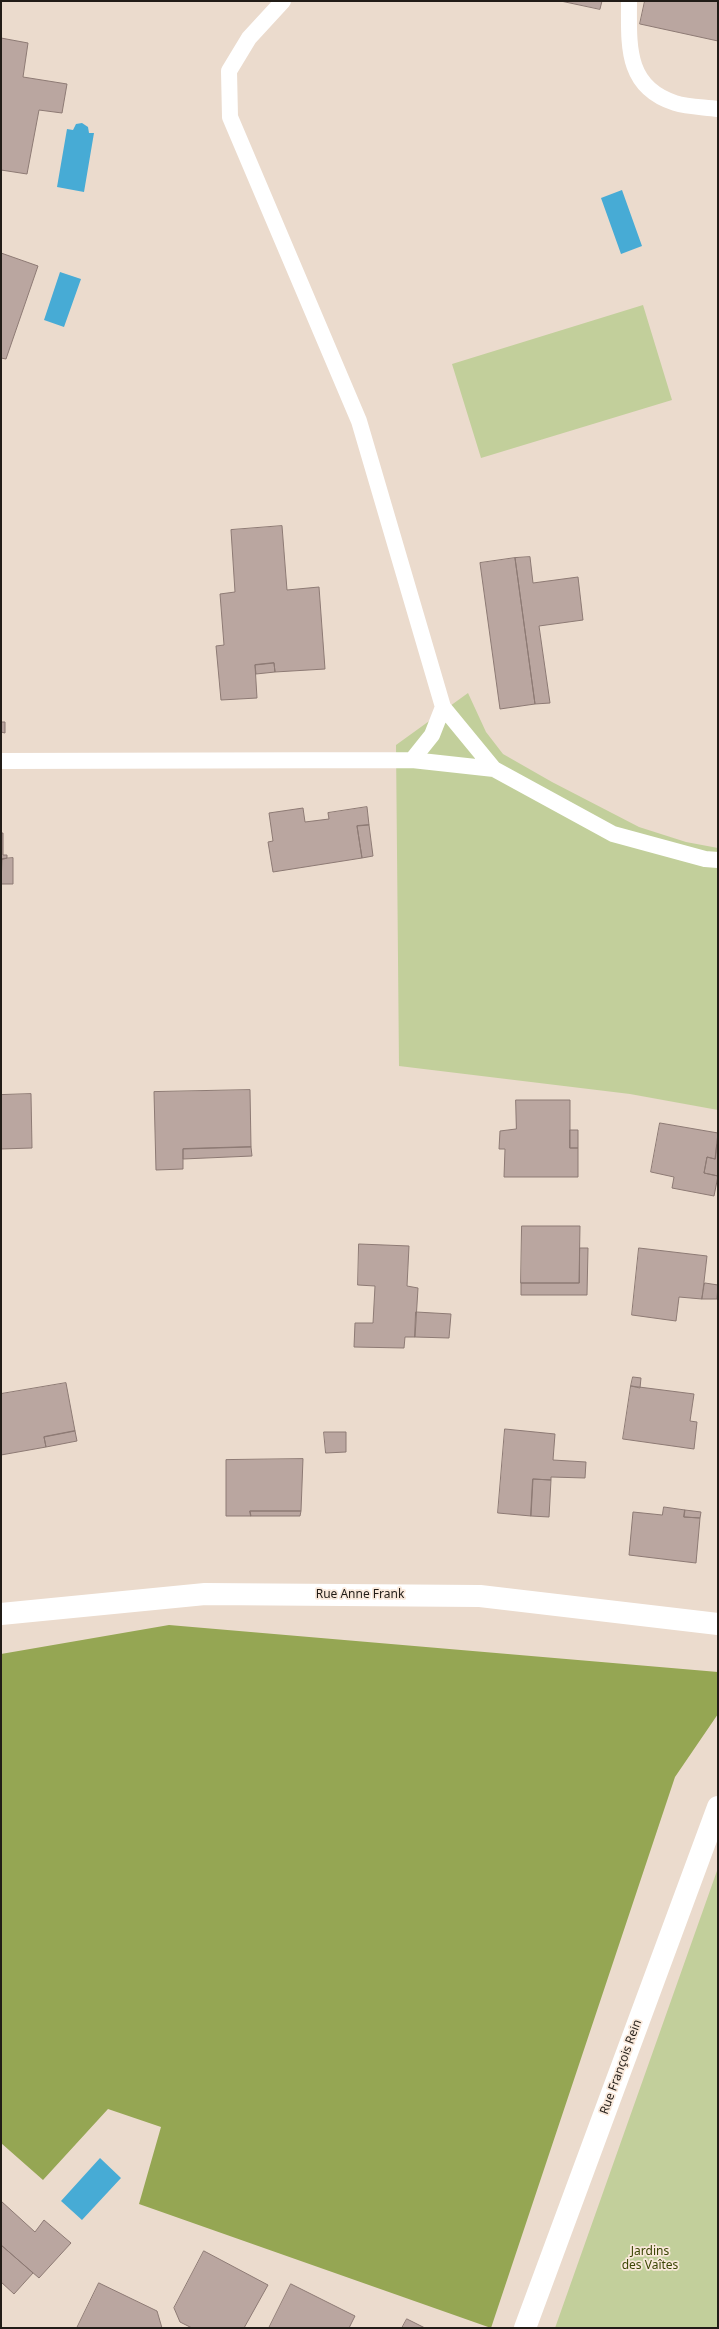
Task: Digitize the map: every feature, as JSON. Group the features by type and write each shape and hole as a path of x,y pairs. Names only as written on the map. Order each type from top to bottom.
{"street":[{"name":"Rue Anne Frank","path":"1,1614 205,1594 480,1596 718,1624"},
{"name":"Rue François Rein","path":"525,2328 718,1807"}],"lane":[{"path":"283,1 249,38 229,71 230,117 359,421 443,707 494,768 614,834 706,859 718,860"},
{"path":"629,1 629,39 635,71 650,90 675,103 718,109"},
{"path":"412,760 432,735 443,707"},
{"path":"1,761 412,760 494,768"}],"green space":[{"path":"643,305 672,400 481,458 452,364"},
{"path":"468,693 486,732 503,754 552,782 639,827 686,842 718,848 718,1110 630,1094 399,1066 396,745"},
{"path":"169,1625 718,1672 718,1714 675,1777 491,2328 139,2204 161,2127 108,2109 43,2180 1,2143 1,1654"},
{"name":"Jardins des Vaîtes","path":"718,1868 718,2328 555,2328"}],"water":[{"path":"82,123 88,127 89,133 94,133 84,192 57,187 67,129 73,130 76,124"},
{"path":"622,190 642,246 621,254 601,198"},
{"path":"60,272 81,279 64,327 44,320"},
{"path":"100,2158 121,2178 82,2220 61,2201"}],"building":[{"path":"561,1 602,1 600,9"},
{"path":"645,1 718,1 718,41 640,24"},
{"path":"1,38 28,43 23,77 67,84 62,113 39,110 27,174 1,170"},
{"path":"1,253 38,266 6,359 1,358"},
{"path":"282,526 287,590 319,587 325,669 275,672 274,663 255,665 257,698 221,700 216,646 224,645 220,594 235,592 231,530"},
{"path":"530,557 533,583 578,577 583,620 539,626 550,703 535,704 515,558"},
{"path":"515,558 535,704 500,709 480,563"},
{"path":"274,663 275,672 256,674 255,665"},
{"path":"1,722 5,722 5,733 1,732"},
{"path":"367,807 369,825 357,826 362,858 273,872 268,842 273,841 269,813 303,808 305,822 329,819 328,813"},
{"path":"369,825 373,856 362,858 357,826"},
{"path":"1,833 3,833 3,855 7,855 7,858 1,860"},
{"path":"13,858 13,884 1,884 2,859"},
{"path":"250,1090 251,1147 183,1149 183,1169 156,1170 154,1092"},
{"path":"31,1094 32,1148 1,1149 1,1095"},
{"path":"516,1100 570,1100 570,1148 578,1148 578,1177 504,1177 505,1149 499,1149 500,1131 516,1129"},
{"path":"660,1123 718,1133 715,1159 707,1157 704,1173 718,1176 714,1196 672,1188 674,1177 651,1172"},
{"path":"570,1130 578,1130 578,1148 570,1148"},
{"path":"717,1145 718,1176 704,1173 707,1157 715,1159"},
{"path":"251,1147 252,1156 183,1159 183,1149"},
{"path":"522,1226 580,1226 579,1283 521,1283"},
{"path":"359,1244 409,1246 407,1286 418,1288 415,1337 405,1337 404,1348 354,1347 355,1323 373,1323 375,1286 358,1285"},
{"path":"580,1248 588,1248 587,1295 521,1295 521,1283 579,1283"},
{"path":"639,1248 707,1256 702,1299 679,1297 676,1321 632,1315"},
{"path":"705,1283 718,1285 717,1299 702,1299"},
{"path":"416,1312 451,1314 449,1338 415,1337"},
{"path":"633,1377 641,1378 640,1388 631,1386"},
{"path":"66,1383 75,1431 44,1437 46,1447 1,1455 1,1394"},
{"path":"631,1386 694,1394 690,1421 697,1422 694,1449 623,1439"},
{"path":"505,1429 555,1434 553,1460 586,1462 585,1478 551,1477 551,1480 533,1479 531,1516 498,1513"},
{"path":"75,1431 77,1441 46,1447 44,1437"},
{"path":"324,1432 346,1432 346,1452 326,1453"},
{"path":"303,1459 301,1511 250,1511 251,1516 226,1516 226,1460"},
{"path":"533,1479 551,1480 549,1517 531,1516"},
{"path":"664,1507 685,1510 684,1517 700,1518 696,1563 629,1555 633,1512 662,1515"},
{"path":"685,1510 701,1512 700,1518 684,1517"},
{"path":"250,1511 301,1511 300,1516 251,1516"},
{"path":"1,2201 35,2232 44,2220 71,2243 39,2278 1,2245"},
{"path":"1,2245 33,2273 14,2294 1,2282"},
{"path":"204,2251 268,2285 244,2328 192,2328 180,2322 174,2308"},
{"path":"99,2283 157,2311 162,2328 77,2328"},
{"path":"291,2284 355,2316 349,2328 269,2328"},
{"path":"407,2319 425,2328 402,2328"}]}
